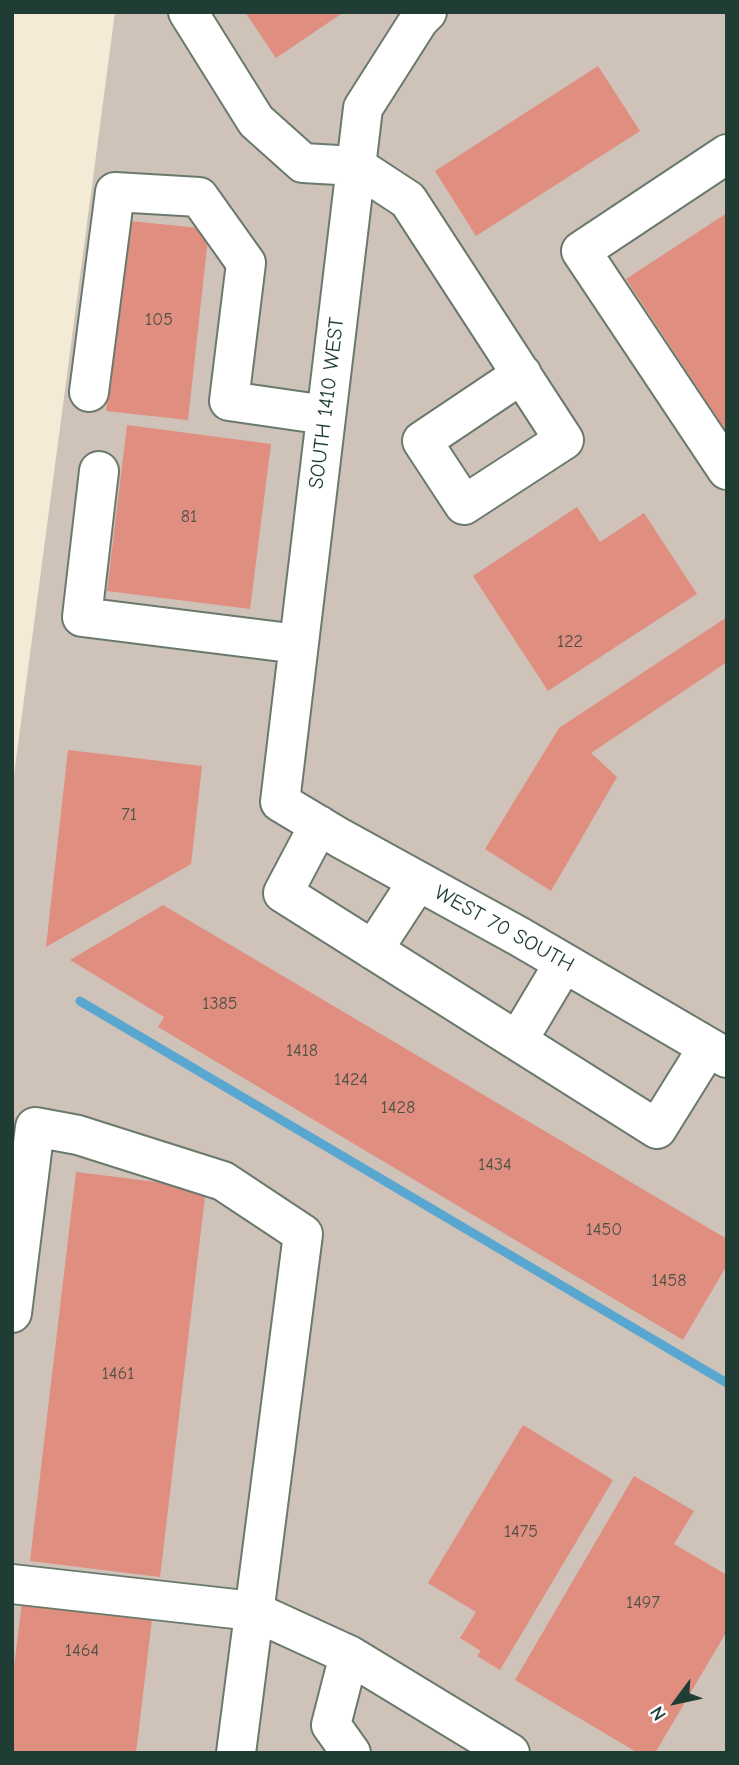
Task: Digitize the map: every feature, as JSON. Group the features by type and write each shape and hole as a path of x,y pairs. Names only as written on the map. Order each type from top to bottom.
{"street":[{"path":"188,12 256,121 303,163 356,166 408,200 522,374"},
{"name":"SOUTH 1410 WEST","path":"280,802 363,108 423,16"},
{"path":"727,154 580,251 727,470"},
{"path":"89,392 115,192 200,197 246,263 229,401 326,415"},
{"path":"99,471 82,617 299,644"},
{"name":"WEST 70 SOUTH","path":"280,802 718,1052"},
{"path":"319,825 283,893 657,1129 718,1052"},
{"path":"373,950 418,881"},
{"path":"518,1040 564,963"},
{"path":"12,1313 35,1127 78,1135 223,1181 303,1234 236,1753"},
{"path":"12,1584 253,1611 349,1655 510,1753"},
{"path":"349,1655 331,1725 351,1753"}],"shaded area":[{"path":"115,12 727,12 727,1753 12,1753 12,790"}],"building":[{"path":"245,12 344,12 276,58"},
{"path":"598,66 640,131 476,236 435,171"},
{"path":"727,213 727,433 626,279"},
{"path":"130,221 209,229 188,420 106,411"},
{"path":"127,425 271,444 250,609 107,591"},
{"path":"577,507 600,542 644,513 697,594 548,691 473,576"},
{"path":"727,617 727,662 591,753 617,777 551,891 485,849 559,728"},
{"path":"68,750 202,766 191,864 46,947"},
{"path":"163,905 727,1239 727,1265 683,1340 158,1027 164,1017 70,960"},
{"path":"76,1172 206,1188 160,1577 30,1561"},
{"path":"523,1425 613,1480 500,1670 477,1656 481,1651 460,1638 476,1612 428,1583"},
{"path":"634,1476 694,1511 674,1544 727,1575 727,1631 655,1753 638,1753 515,1680"},
{"path":"22,1602 152,1619 136,1753 12,1753 12,1683"}],"waterway":[{"path":"80,1001 727,1383"}]}
